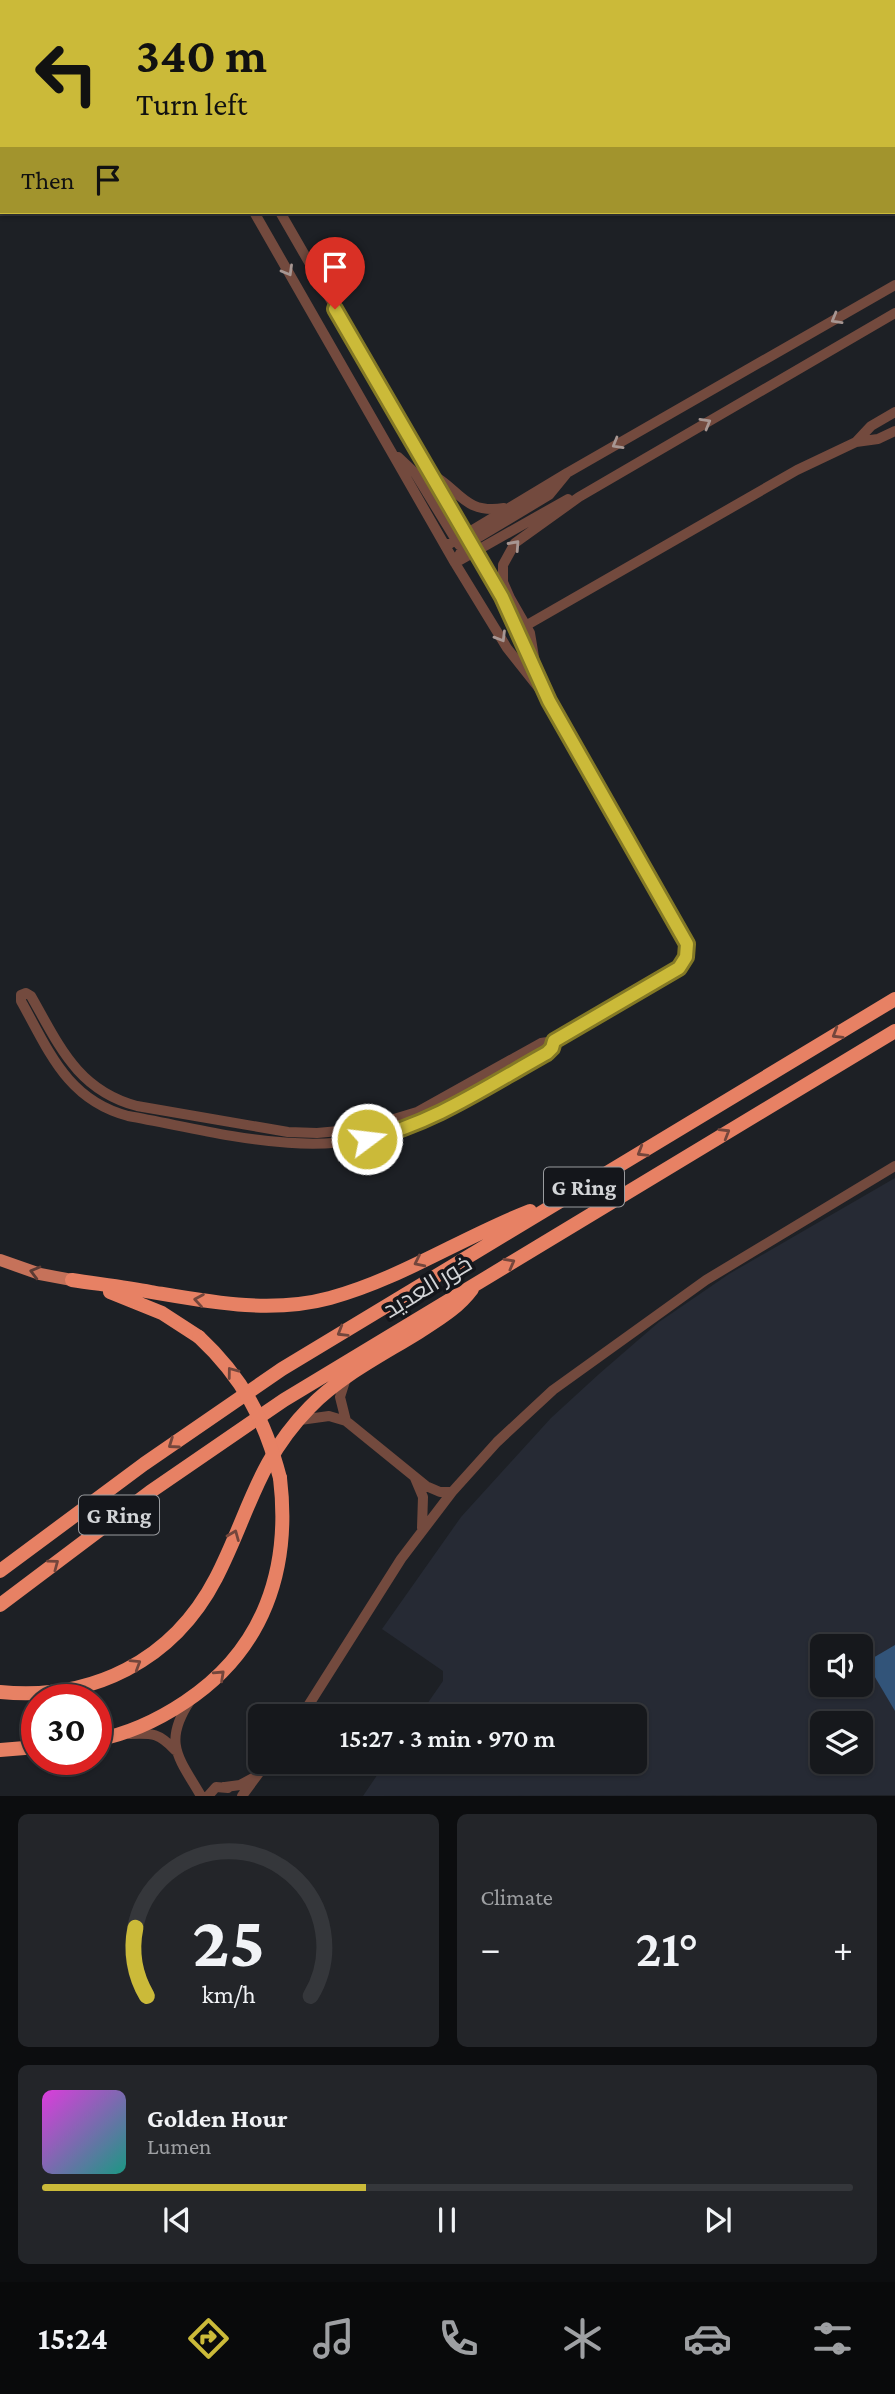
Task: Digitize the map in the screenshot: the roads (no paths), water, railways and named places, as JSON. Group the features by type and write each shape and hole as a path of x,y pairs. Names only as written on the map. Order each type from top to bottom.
{"highway":[{"name":"خور العديد","path":"0,1571 144,1464 282,1369 895,999"},
{"name":"خور العديد","path":"0,1605 149,1492 336,1368 895,1031"},
{"path":"72,1280 228,1304 257,1306 306,1303 354,1291 382,1280 515,1217 571,1195"},
{"path":"72,1280 162,1313 199,1337 226,1364 241,1384 268,1437 280,1478 282,1539 279,1567 271,1594 244,1646 228,1667 192,1697 152,1721 112,1736"},
{"path":"0,1692 39,1694 80,1688 122,1672 167,1642 192,1617 206,1597 218,1576 264,1467 296,1421 324,1394 346,1378 455,1308 478,1281"},
{"path":"0,1750 21,1748"}],"main road":[{"path":"0,1260 40,1274 72,1280"}],"street":[{"path":"255,214 395,455 415,473 506,604 549,701 686,938 688,951 683,963 674,972 554,1041 541,1042 408,1116 361,1129 303,1133 137,1106 112,1097 90,1083 71,1064 29,993 23,993 20,998 60,1070 83,1095 101,1106 128,1116 297,1145 349,1142 384,1135 417,1124 547,1053 554,1041"},
{"path":"281,214 429,473 462,544 456,563"},
{"path":"549,701 512,655 456,563 462,544 511,506 895,285"},
{"path":"537,675 535,649 527,625 506,590 502,574 506,557 521,537 579,497 895,313"},
{"path":"856,442 871,426 895,412"},
{"path":"527,625 788,475 856,442 878,439 895,431"},
{"path":"429,473 472,505 488,509 511,506"},
{"path":"462,544 550,495 567,473"},
{"path":"462,544 579,497"},
{"path":"309,1704 382,1586 421,1531 497,1442 553,1390 727,1266 895,1166"},
{"path":"346,1378 341,1397 346,1421"},
{"path":"296,1421 329,1416 346,1421 432,1489 452,1492"},
{"path":"413,1475 423,1497 424,1517 421,1531"},
{"path":"176,1751 176,1730 192,1697"},
{"path":"117,1735 156,1734 162,1737 176,1751 201,1796"},
{"path":"208,1796 213,1789 240,1785 258,1774"},
{"path":"242,1796 258,1774"},
{"path":"192,1780 222,1787 236,1796"}],"water":[{"path":"895,1645 895,1711 873,1674 873,1658"}]}
